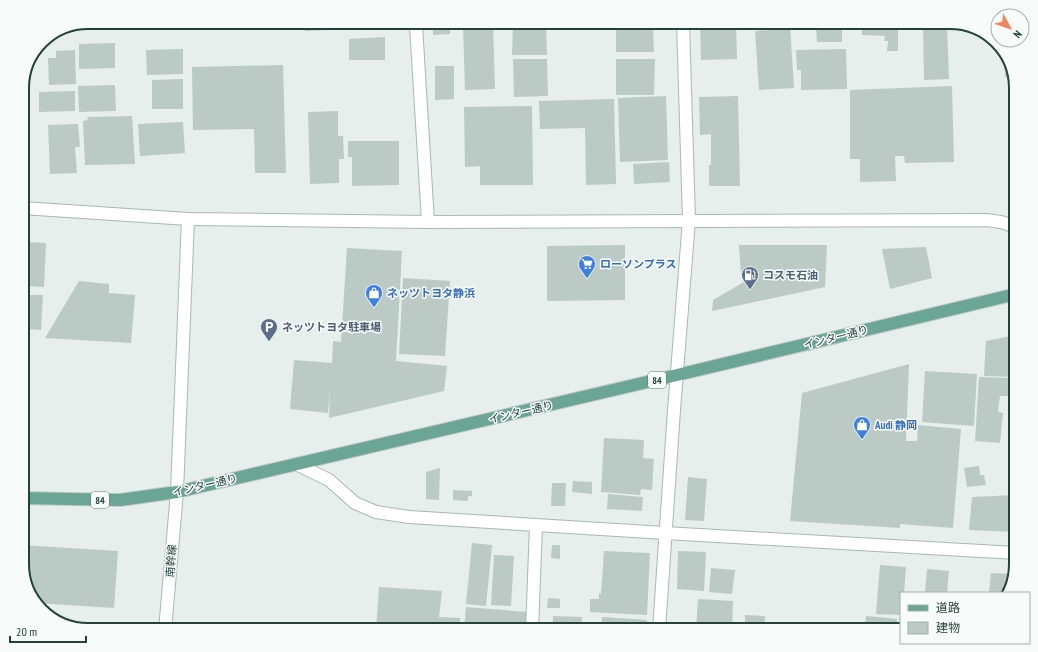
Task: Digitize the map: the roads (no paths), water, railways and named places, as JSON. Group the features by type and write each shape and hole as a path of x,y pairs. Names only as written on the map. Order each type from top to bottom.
{"main road":[{"name":"インター通り","path":"29,498 120,500 177,492 677,376 1009,296"}],"street":[{"path":"416,29 428,222"},
{"path":"659,623 689,220 683,29"},
{"path":"29,208 188,219 428,222 986,220 1009,225"},
{"name":"南幹線","path":"166,623 177,492 188,219"},
{"path":"296,464 329,480 355,503 376,512 409,517 1009,553"},
{"path":"532,623 536,525"}],"place":[{"name":"ローソンプラス","path":"587,279"},
{"name":"コスモ石油","path":"750,290"},
{"name":"ネッツトヨタ静浜","path":"374,308"},
{"name":"ネッツトヨタ駐車場","path":"269,342"},
{"name":"Audi 静岡","path":"862,440"}]}
